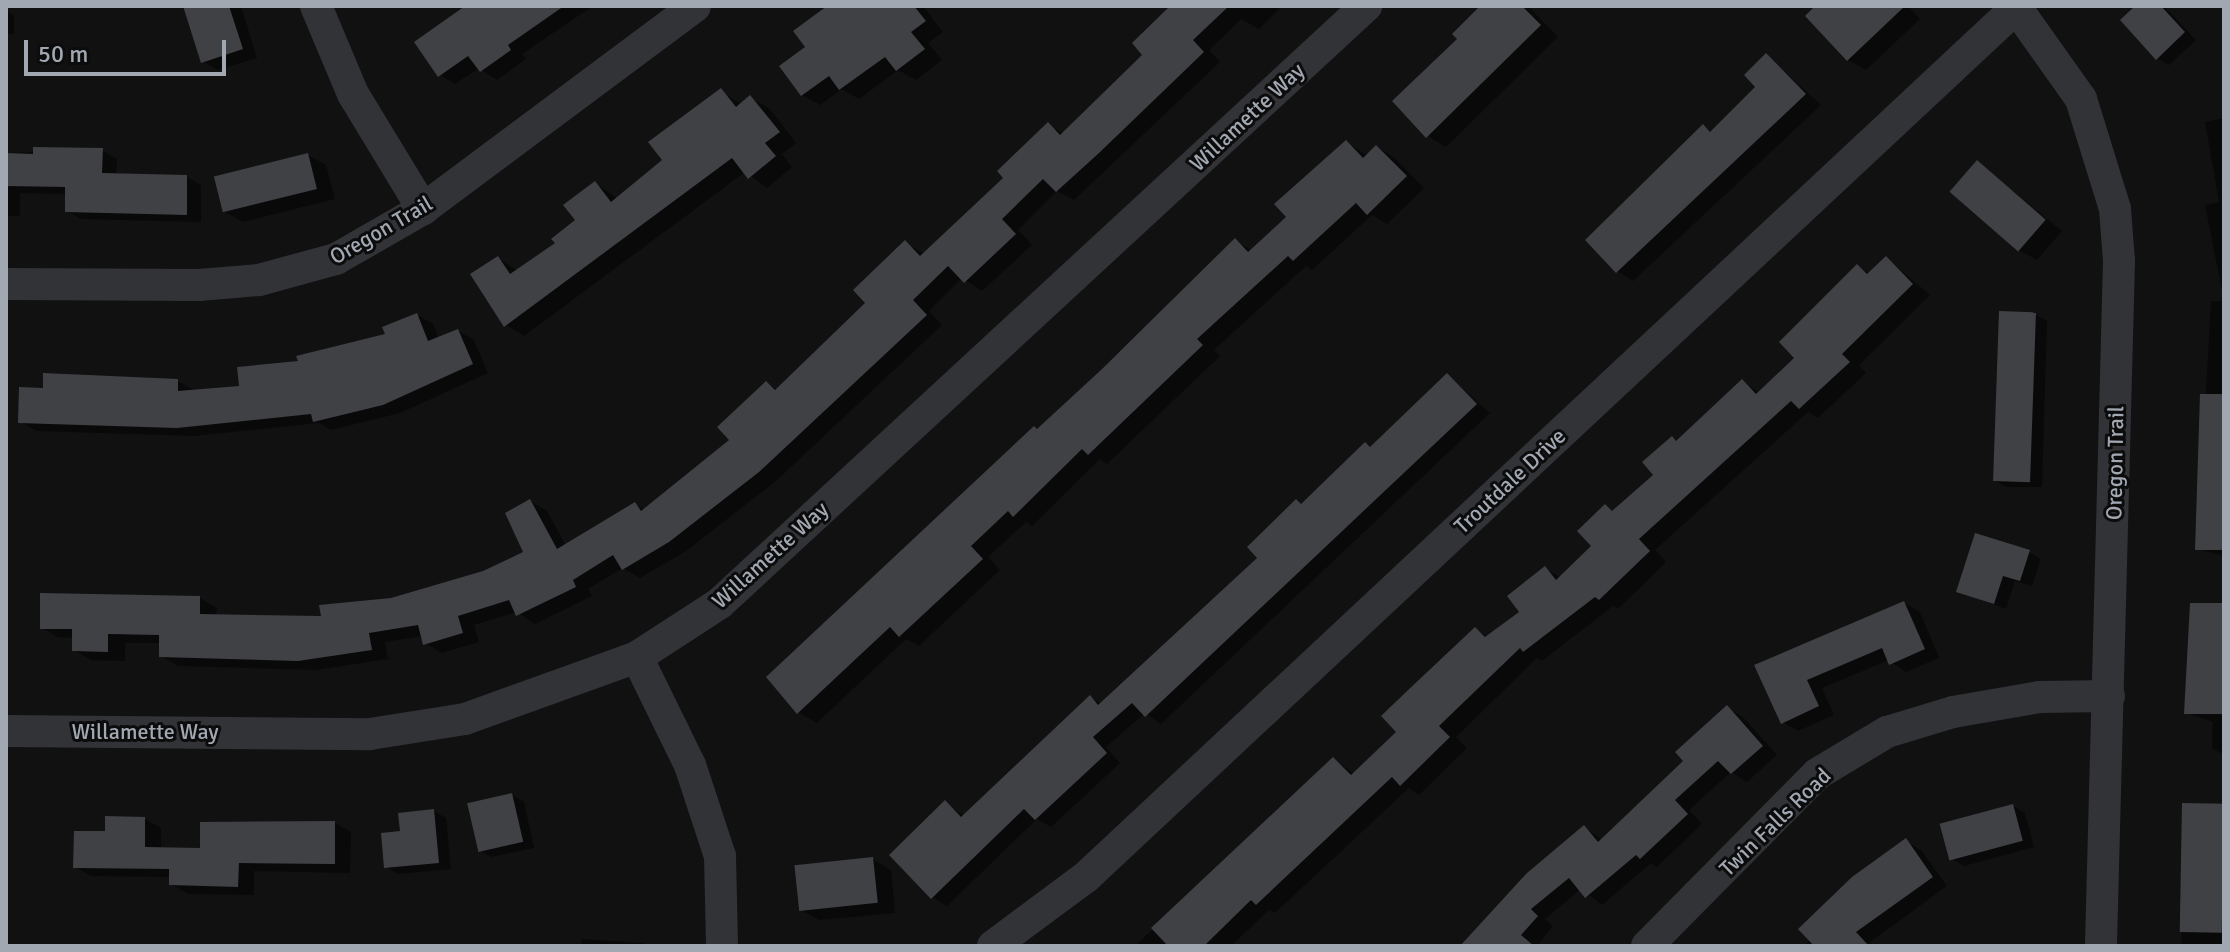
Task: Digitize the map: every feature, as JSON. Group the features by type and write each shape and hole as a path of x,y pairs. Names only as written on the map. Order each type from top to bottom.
{"street":[{"path":"316,6 353,94 423,209"},
{"name":"Oregon Trail","path":"6,284 117,287 259,280 336,259 423,209 695,6"},
{"name":"Willamette Way","path":"6,731 370,734 465,719 637,657 720,603 1366,6"},
{"name":"Oregon Trail","path":"2016,7 2081,99 2115,209 2119,261 2101,946"},
{"name":"Troutdale Drive","path":"993,946 1086,877 2016,7"},
{"path":"637,657 690,765 720,856 722,946"},
{"name":"Twin Falls Road","path":"1647,946 1817,774 1887,732 1953,712 2040,697 2109,696"}],"building":[{"path":"183,6 229,6 243,49 201,63"},
{"path":"465,6 564,6 508,45 511,50 480,72 468,56 438,77 414,42"},
{"path":"827,6 914,6 926,21 911,32 925,49 896,71 885,57 839,90 829,76 801,96 779,66 805,47 793,31"},
{"path":"1170,6 1229,6 1193,40 1204,52 1099,153 1056,192 1043,179 1002,219 1016,234 964,283 948,266 913,300 927,315 759,472 669,542 622,570 613,555 573,580 576,587 516,616 509,600 458,616 463,633 423,645 418,625 369,633 372,650 298,661 159,657 159,635 108,634 108,652 72,651 72,629 40,629 40,593 200,596 200,614 321,616 319,605 391,598 483,571 523,552 505,513 530,499 557,549 635,502 641,511 729,440 717,427 766,381 775,390 865,303 853,290 905,240 920,256 1003,178 997,171 1048,122 1060,135 1142,55 1132,43"},
{"path":"1480,6 1522,6 1541,25 1426,138 1392,101 1457,39 1452,34"},
{"path":"1815,6 1905,6 1847,61 1805,16"},
{"path":"2135,6 2161,6 2185,32 2156,60 2120,20"},
{"path":"1766,53 1806,94 1616,273 1585,240 1703,124 1710,132 1755,87 1744,75"},
{"path":"721,88 736,107 750,95 780,132 765,143 776,156 748,179 732,158 504,327 470,274 498,256 510,274 555,243 551,239 575,220 563,205 595,181 611,202 662,160 648,142"},
{"path":"1346,140 1363,158 1376,145 1407,176 1367,215 1356,203 1293,261 1288,256 1197,339 1203,345 1088,455 1082,449 1013,517 1008,511 971,546 983,559 899,637 890,627 797,714 766,677 1034,426 1037,429 1102,369 1235,238 1248,252 1286,217 1274,204"},
{"path":"33,147 103,148 102,173 187,175 187,215 65,212 65,187 6,186 6,153 33,154"},
{"path":"308,153 317,189 223,212 214,176"},
{"path":"1977,160 2046,220 2018,251 1949,192"},
{"path":"1886,256 1913,284 1842,354 1850,362 1799,409 1791,401 1639,539 1650,551 1599,600 1595,597 1523,652 1520,648 1439,726 1450,737 1400,786 1392,777 1256,905 1251,900 1204,946 1168,946 1151,928 1333,757 1351,775 1396,732 1381,716 1406,692 1475,627 1485,637 1519,612 1507,596 1545,566 1556,580 1591,546 1577,531 1605,504 1612,511 1653,475 1642,462 1672,436 1676,441 1742,379 1756,394 1794,358 1779,342 1857,264 1867,274"},
{"path":"1999,311 2036,312 2030,482 1993,481"},
{"path":"417,313 428,341 458,329 473,364 383,405 313,422 311,414 177,428 18,423 19,387 43,388 43,373 178,379 178,391 239,386 237,367 298,361 296,356 385,334 382,327"},
{"path":"1447,373 1477,404 1145,717 1132,703 1093,737 1107,753 1035,820 1024,809 931,899 889,855 945,800 961,817 1090,695 1098,705 1257,558 1247,547 1296,499 1301,504 1365,442 1370,447"},
{"path":"2200,394 2224,394 2224,550 2195,550"},
{"path":"1975,533 2030,550 2020,581 2003,576 1994,604 1956,592"},
{"path":"1904,601 1925,649 1889,665 1882,648 1807,680 1819,706 1781,724 1754,665"},
{"path":"2190,603 2224,603 2224,714 2184,714"},
{"path":"1727,705 1763,746 1731,774 1718,761 1675,800 1688,814 1640,859 1636,855 1585,898 1569,878 1531,909 1538,916 1521,935 1534,946 1460,946 1527,873 1584,825 1598,842 1683,761 1675,752"},
{"path":"512,793 523,842 478,852 467,803"},
{"path":"2182,803 2224,804 2222,933 2180,932"},
{"path":"2013,804 2023,841 1949,860 1940,824"},
{"path":"434,809 439,863 384,868 381,833 400,831 398,813"},
{"path":"105,816 145,817 145,847 200,848 200,822 335,821 335,864 239,863 238,887 169,885 169,869 73,868 74,831 105,831"},
{"path":"1906,838 1933,877 1856,932 1869,946 1814,946 1798,929 1852,877"},
{"path":"873,857 878,903 799,911 794,865"}]}
